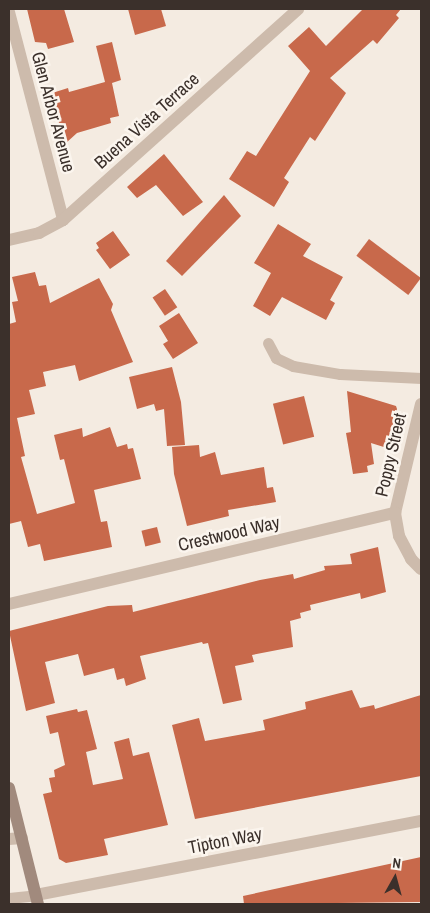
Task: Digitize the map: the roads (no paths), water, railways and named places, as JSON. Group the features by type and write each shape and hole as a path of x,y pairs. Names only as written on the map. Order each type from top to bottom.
{"main road":[{"path":"9,788 15,838 37,899"}],"street":[{"name":"Buena Vista Terrace","path":"9,240 39,233 63,220 298,9"},
{"name":"Glen Arbor Avenue","path":"9,12 63,220"},
{"name":"Poppy Street","path":"395,513 421,404"},
{"path":"395,513 399,536 411,559 421,569"},
{"name":"Crestwood Way","path":"9,604 395,513"},
{"name":"Tipton Way","path":"37,899 421,821"}],"lane":[{"path":"268,343 282,362 317,372 421,378"},
{"path":"9,898 37,899"}]}
